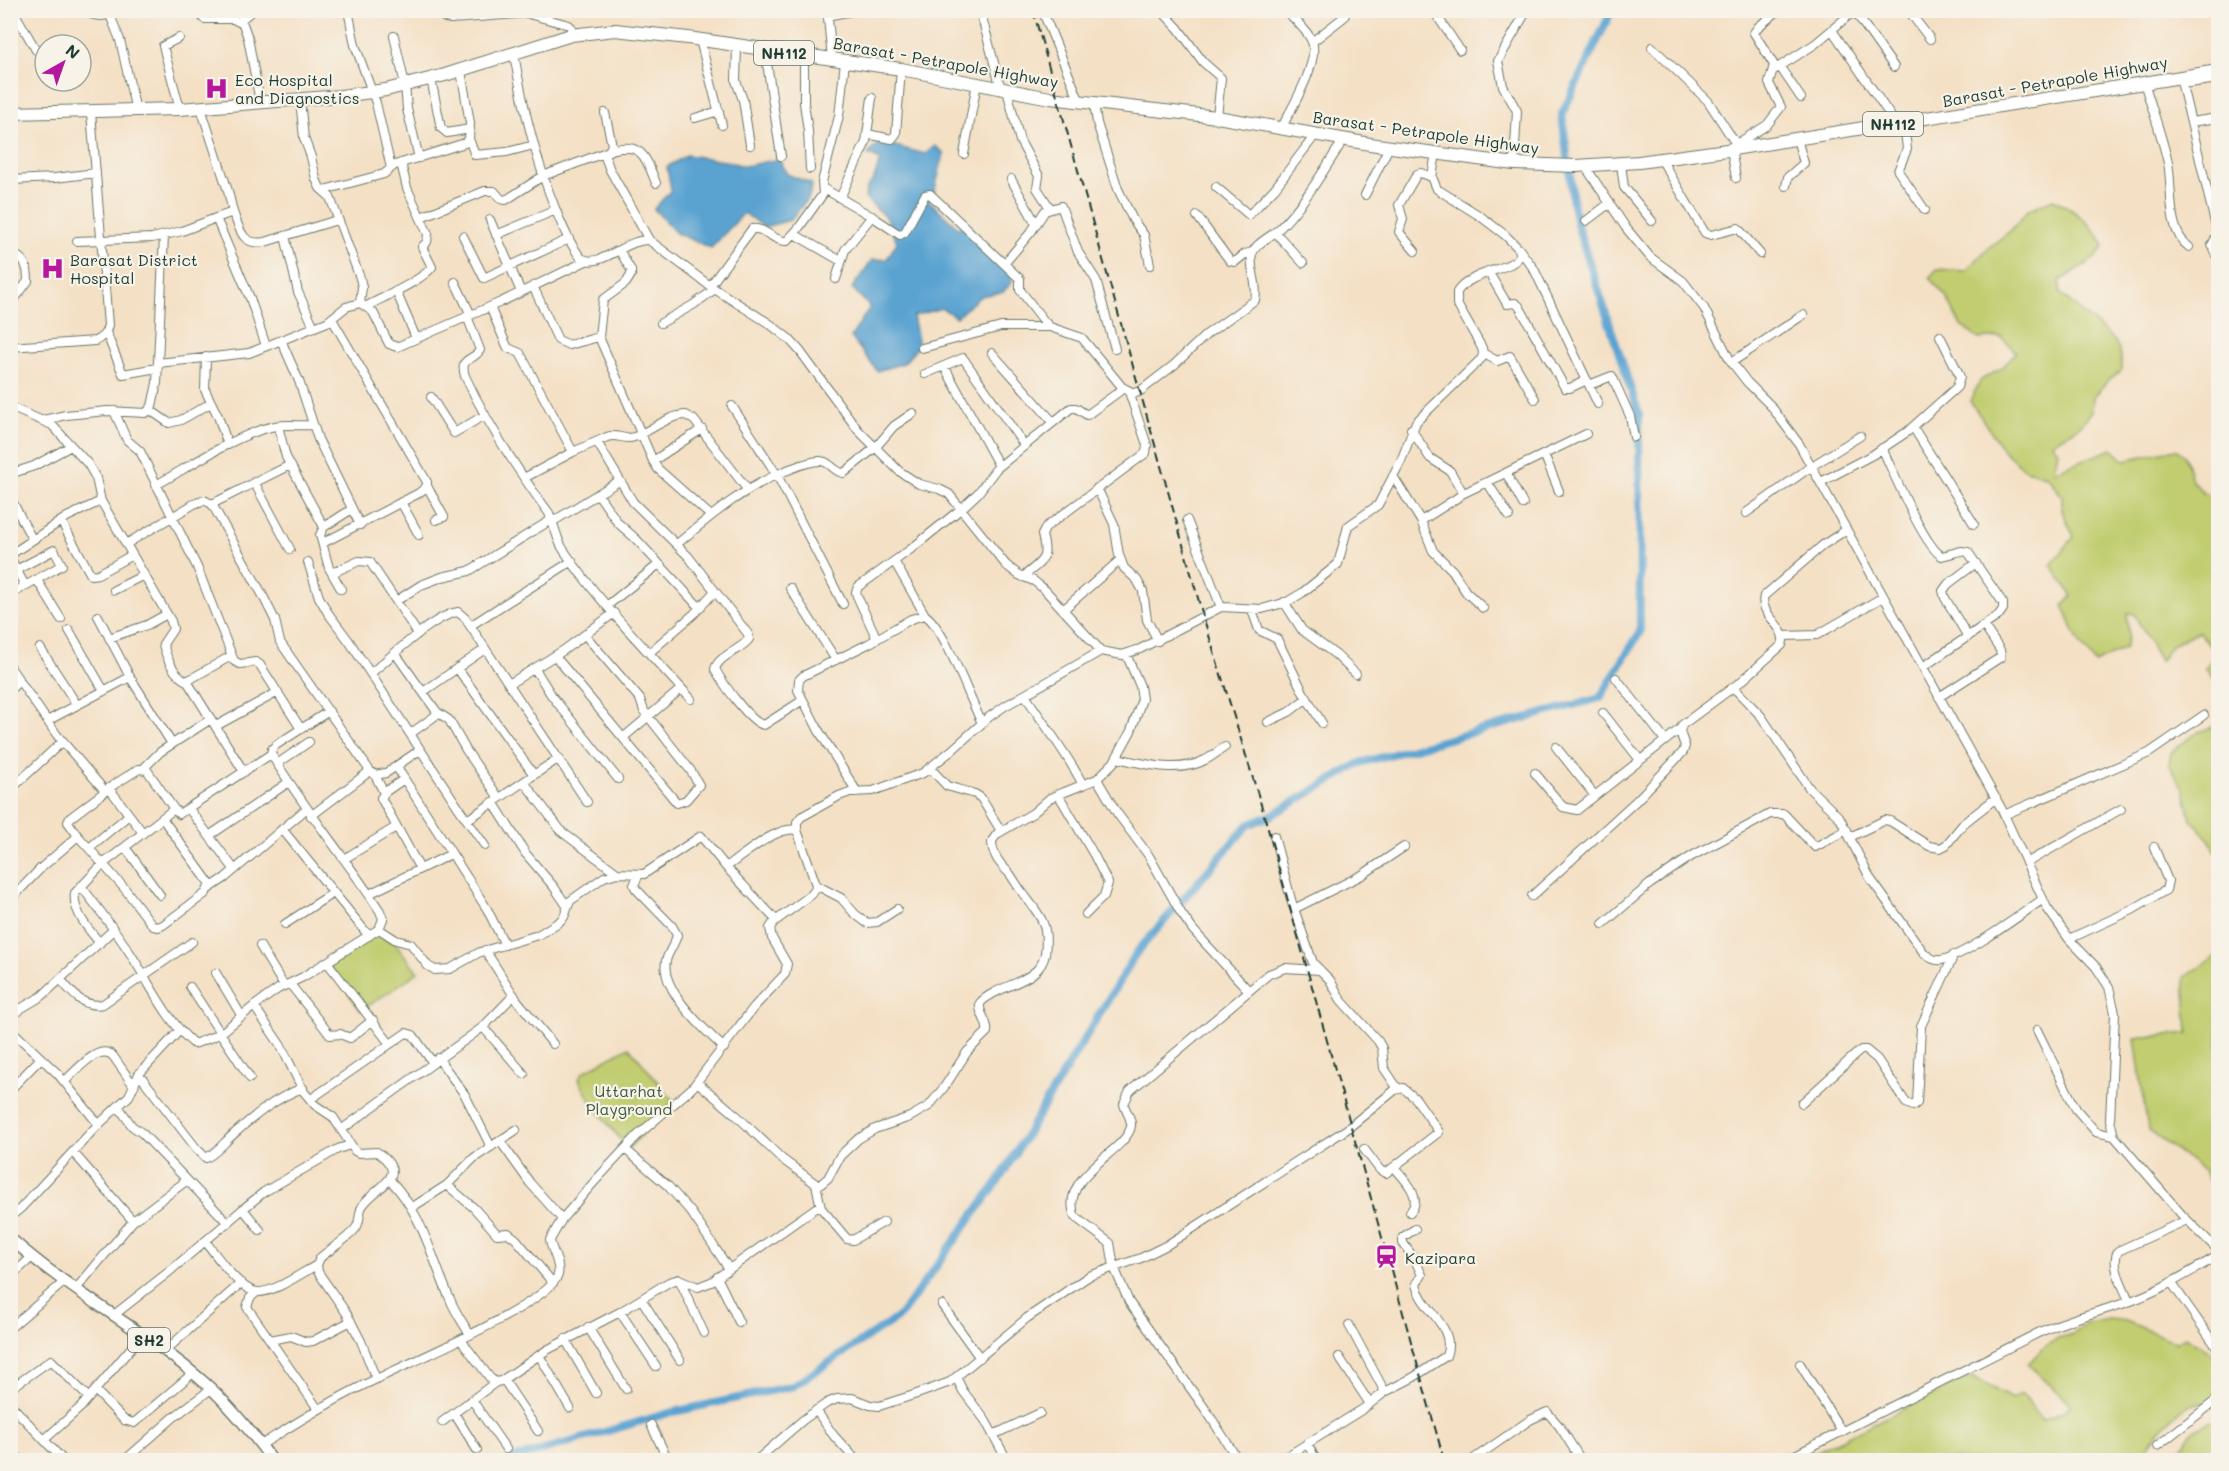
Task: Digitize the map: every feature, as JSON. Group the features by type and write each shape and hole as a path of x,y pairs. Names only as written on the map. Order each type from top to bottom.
{"highway":[{"name":"Barasat - Petrapole Highway","path":"10,113 201,108 371,92 405,86 460,71 571,35 615,30 902,69 1080,102 1217,117 1389,147 1514,164 1581,166 1661,159 1797,139 2144,82 2181,80 2218,71"}],"main road":[{"name":"SH2","path":"10,1238 64,1282 142,1335 212,1389 239,1418 272,1461"}],"street":[{"path":"13,10 33,45"},
{"path":"85,10 92,15 113,13 136,111"},
{"path":"196,10 204,19 239,21 253,10"},
{"path":"348,10 355,45 376,103 391,168"},
{"path":"438,10 444,18 451,19 527,12 569,25 571,35"},
{"path":"832,59 828,18 831,15 858,10"},
{"path":"980,10 1020,141 1039,176 1037,188 1050,208"},
{"path":"1042,10 1080,102"},
{"path":"1161,10 1178,28 1203,62 1221,78 1217,117"},
{"path":"1281,129 1312,62 1312,42 1285,10"},
{"path":"1312,42 1344,17 1347,10"},
{"path":"1433,10 1460,50"},
{"path":"1514,164 1517,111 1503,86 1498,61 1527,10"},
{"path":"1779,10 1754,33 1774,65 1801,98"},
{"path":"1908,10 1930,39"},
{"path":"1731,148 1767,125 1779,111 1780,105 1769,83 1777,68 1815,44 1858,11 1894,67"},
{"path":"239,21 246,29 260,102"},
{"path":"1832,30 1900,123 1906,149 1898,171 1925,210"},
{"path":"394,36 405,86 406,109 419,158"},
{"path":"179,38 163,46 180,109"},
{"path":"700,40 722,124"},
{"path":"737,45 736,81 742,97 750,145"},
{"path":"1652,47 1708,101 1731,148 1736,178"},
{"path":"765,50 781,156"},
{"path":"514,54 520,92 543,176 569,239 586,261"},
{"path":"804,56 804,103 810,169"},
{"path":"661,323 693,305 713,287 752,229 758,229 784,242 794,234 822,198 822,182 840,116 844,61"},
{"path":"867,134 892,139 896,134 902,69"},
{"path":"460,71 469,134 475,155 507,152 534,145"},
{"path":"431,79 441,128 447,133 469,134"},
{"path":"2218,79 2181,80 2218,230 2212,245 2218,258"},
{"path":"2144,82 2168,164 2177,233 2184,244 2189,247"},
{"path":"964,154 977,83"},
{"path":"840,198 864,148 872,98"},
{"path":"300,100 306,145 318,184 330,196 362,287 364,305 373,312 392,346 402,346 586,261 598,259 641,239 649,240"},
{"path":"1094,103 1096,123 1118,189 1133,220 1144,235 1150,265"},
{"path":"201,108 233,212 246,240 254,244 337,220"},
{"path":"695,118 719,111"},
{"path":"10,347 95,341 102,338 106,332 108,325 91,112"},
{"path":"604,113 612,145 607,152 609,170 649,240 789,339 847,416 876,447 910,479 949,494 1006,565 1037,584 1101,651 1111,654 1126,654 1158,641 1221,607 1230,606 1252,610 1284,602 1302,593 1336,567 1348,526 1378,505 1393,476 1412,429 1423,414 1484,353"},
{"path":"2191,122 2218,118"},
{"path":"324,190 384,174 401,163 465,143 469,134"},
{"path":"1216,187 1250,215 1275,188 1316,134"},
{"path":"877,639 855,592 864,582 962,508 978,493 999,466 1071,408 1089,414 1127,390 1139,392 1170,369 1207,334 1252,303 1256,293 1253,252 1258,245 1275,232 1305,198 1344,139"},
{"path":"1786,186 1788,177 1804,163 1797,139"},
{"path":"420,217 485,191 494,191 501,199 506,200 543,176 607,152 630,146 638,151 648,164 656,183"},
{"path":"1365,195 1389,147"},
{"path":"1436,153 1432,177 1437,189 1505,235 1534,269 1598,404"},
{"path":"1661,159 1705,233 1712,235 1738,228 1760,254"},
{"path":"158,363 239,355 266,346 332,319 346,307 364,305 396,291 429,272 432,267 422,247 429,238 407,188 401,163"},
{"path":"1621,164 1624,187 1652,221"},
{"path":"1581,166 1650,257 1683,281 1704,308 1732,362 1747,382 1771,405 1812,466 1996,798 2054,919 2104,977 2115,1013 2110,1120 2114,1136 2187,1220 2218,1250"},
{"path":"1415,251 1399,232 1403,219 1398,207 1417,174 1420,172 1432,177"},
{"path":"10,180 96,173"},
{"path":"1011,180 1036,224"},
{"path":"823,188 900,235 903,235 924,195 930,194 1020,279 1020,291 1050,327"},
{"path":"1586,221 1610,203"},
{"path":"1004,264 1050,208 1060,205 1078,252 1096,280 1115,349"},
{"path":"496,235 556,210"},
{"path":"77,241 164,236 233,212"},
{"path":"836,279 845,250 872,216"},
{"path":"1197,216 1230,261 1234,262 1245,254 1253,252"},
{"path":"216,218 250,297 266,346"},
{"path":"490,220 521,292"},
{"path":"1275,232 1303,263"},
{"path":"794,234 841,261"},
{"path":"43,420 66,415 114,411 141,414 150,410 155,399 158,363 164,236"},
{"path":"285,236 298,292 314,327"},
{"path":"463,236 483,278 569,239"},
{"path":"1519,249 1520,256 1512,263 1488,271 1461,287 1456,298 1457,304 1484,353 1497,361 1510,356 1535,399"},
{"path":"619,250 632,275 626,284 603,300 599,337 640,434 658,469 711,516"},
{"path":"10,254 17,255 24,261 27,266 28,281 10,305"},
{"path":"1488,271 1507,304 1515,303 1519,306 1565,388 1612,376 1630,416 1634,437"},
{"path":"455,282 480,350 465,363 463,368 485,415 549,513 560,544 572,561 611,609 691,699"},
{"path":"533,286 558,340 569,345 599,337"},
{"path":"396,291 416,338"},
{"path":"490,306 508,348 520,353 573,452"},
{"path":"1732,362 1803,315"},
{"path":"332,319 425,478 444,517 436,520"},
{"path":"922,348 1001,327 1050,327 1082,338 1127,390 1147,450 1146,453 1046,527 1042,535 1046,549 1044,558 1023,577"},
{"path":"106,332 123,374 157,368 158,363"},
{"path":"1821,482 1882,448 1913,427 1959,382 1958,372 1940,336"},
{"path":"281,340 299,381 318,439 360,525"},
{"path":"992,353 1053,422"},
{"path":"206,357 205,390 218,416 228,445"},
{"path":"925,374 961,358 965,360 1024,445"},
{"path":"944,366 999,466"},
{"path":"431,397 454,433 485,415"},
{"path":"150,410 169,423 181,420 211,403"},
{"path":"732,406 777,475 843,604"},
{"path":"10,408 43,420 59,431 93,471 101,501 167,614 173,629 163,644 176,673 188,681 244,772"},
{"path":"114,411 124,435 140,451 196,567 231,656 236,663 256,662 264,669 301,729"},
{"path":"676,544 747,489 777,475 818,461 825,461 837,472 844,473 876,447 894,426 913,413"},
{"path":"524,478 611,435 628,439 682,415 691,417 702,429 747,489"},
{"path":"156,485 228,445 265,429 278,426 313,425"},
{"path":"278,426 280,440 290,465 324,527"},
{"path":"1913,427 1974,524"},
{"path":"653,461 702,429"},
{"path":"1412,429 1430,458 1450,471 1462,494"},
{"path":"1421,521 1462,494 1586,434"},
{"path":"1746,513 1812,466 1860,436"},
{"path":"597,441 633,502 676,544 748,634 749,639 746,644 715,665 715,669 747,712 758,724 764,725 802,700"},
{"path":"10,474 34,466 71,446"},
{"path":"1882,448 1915,516 1936,552 1942,556 1965,550 2003,603 2001,613 1923,667"},
{"path":"1544,454 1559,491"},
{"path":"212,504 290,465"},
{"path":"1506,473 1523,504"},
{"path":"1393,476 1421,521 1433,551 1453,571 1466,592 1483,608"},
{"path":"396,601 421,585 469,571 619,481"},
{"path":"254,482 290,549"},
{"path":"1486,482 1509,516"},
{"path":"325,550 360,525 419,493 427,486"},
{"path":"1097,488 1114,524 1120,560 1124,568 1140,584 1149,625 1158,641"},
{"path":"598,494 618,523 636,538 700,608"},
{"path":"10,497 32,539"},
{"path":"126,544 201,501 207,500 212,504 275,620 280,642 373,773 384,793"},
{"path":"26,586 11,554 61,521 101,501"},
{"path":"401,502 419,535"},
{"path":"341,589 332,573 320,535 324,527 352,509"},
{"path":"1187,520 1221,607"},
{"path":"61,521 91,575 98,574 132,555"},
{"path":"1535,773 1563,807 1569,810 1577,810 1595,796 1733,687 1782,645 1783,636 1764,606 1762,601 1764,596 1816,550 1846,530"},
{"path":"10,595 62,565 54,550 18,569"},
{"path":"1063,610 1120,560"},
{"path":"332,573 359,561 369,562 418,634"},
{"path":"470,626 572,561"},
{"path":"894,561 925,615 931,619 941,633 982,723"},
{"path":"308,562 319,597 328,613 371,673 485,846"},
{"path":"1968,636 1943,591 1948,584 1976,563"},
{"path":"509,684 585,635 659,564"},
{"path":"114,590 144,575"},
{"path":"37,580 61,619"},
{"path":"790,588 836,660"},
{"path":"649,653 700,608 715,591"},
{"path":"1783,636 1817,635 1883,597"},
{"path":"1284,602 1302,630 1336,655 1356,674"},
{"path":"1252,610 1259,630 1277,639 1322,723"},
{"path":"371,673 418,634 453,613 462,614 587,802"},
{"path":"109,638 147,625 167,614"},
{"path":"857,792 802,700 797,686 799,680 911,619 925,615"},
{"path":"98,616 130,677 172,744"},
{"path":"1940,697 2000,658 2000,650 1984,626"},
{"path":"69,630 104,691"},
{"path":"555,656 677,803 686,800 699,785 649,716 636,693 585,635"},
{"path":"40,648 77,705"},
{"path":"423,692 485,649"},
{"path":"897,909 877,922 867,922 855,914 841,898 816,885 797,830 797,822 807,812 839,796 873,791 893,785 930,768 982,723 1024,694 1101,651"},
{"path":"395,653 437,712 449,720 526,854 567,906"},
{"path":"816,1184 824,1182 840,1155 858,1139 875,1129 910,1117 928,1106 945,1086 967,1052 987,1032 987,1025 979,1007 980,1003 988,996 1033,973 1041,966 1045,956 1045,924 1039,912 994,854 992,841 1000,831 1033,813 1058,794 1097,778 1107,771 1117,758 1131,731 1142,699 1140,686 1126,654"},
{"path":"188,681 231,656"},
{"path":"10,668 63,741 143,833"},
{"path":"457,668 534,775"},
{"path":"535,669 552,696 618,779"},
{"path":"47,721 130,677"},
{"path":"1616,678 1665,740"},
{"path":"10,690 19,681"},
{"path":"1733,687 1761,716 1810,789 1840,818 1873,882 1924,953 1931,959 1937,960 1954,955 2043,899"},
{"path":"624,737 681,688"},
{"path":"278,692 172,744 159,752 143,768 107,789 70,818 68,822 70,826 153,926 158,927 201,897 282,828 373,773 386,772 420,750"},
{"path":"1024,694 1072,762 1083,785"},
{"path":"1268,722 1289,712 1307,698"},
{"path":"143,768 147,770 179,814 271,754 276,745 328,711"},
{"path":"410,734 432,719 437,712"},
{"path":"1604,713 1640,760"},
{"path":"2004,815 2149,753 2204,715"},
{"path":"1532,896 1637,800 1683,752 1686,746 1680,729"},
{"path":"10,790 63,741"},
{"path":"277,764 309,742"},
{"path":"1117,758 1159,766 1179,767 1206,760 1225,747"},
{"path":"1556,747 1595,796"},
{"path":"81,886 180,1030 197,1045 220,1034 254,1006 369,936 379,929 383,919 369,894 308,813 271,754"},
{"path":"467,820 559,759"},
{"path":"396,766 495,922 505,945"},
{"path":"930,768 947,786 981,798 1000,831"},
{"path":"1097,778 1193,930 1249,992"},
{"path":"404,779 384,793 381,798 382,804 420,869"},
{"path":"209,836 289,782"},
{"path":"524,782 562,832 617,873"},
{"path":"1058,794 1108,883 1104,896 1086,914"},
{"path":"1603,924 1646,887 1692,856 1770,814 1784,814 1815,847 1885,820 1929,846 1940,848 1996,798"},
{"path":"100,943 86,925 74,899 75,893 103,864 174,809"},
{"path":"189,809 234,869"},
{"path":"2026,863 2121,809"},
{"path":"89,848 129,815"},
{"path":"162,818 208,879 210,888"},
{"path":"344,859 396,827"},
{"path":"282,828 369,936"},
{"path":"726,867 769,838 789,828 797,830"},
{"path":"10,900 41,868 78,836"},
{"path":"379,929 396,940 411,944 423,961 435,970 450,969 485,950 528,939 550,928 564,917 567,906 574,898 604,877 617,873 639,874 648,871 701,836 726,867 776,920"},
{"path":"1274,836 1294,909 1313,963 1330,980 1341,1000 1378,1041 1382,1048 1384,1068 1398,1089"},
{"path":"125,847 160,895"},
{"path":"1294,909 1340,888 1404,847"},
{"path":"2069,939 2132,910 2166,890 2168,881 2154,847"},
{"path":"369,894 451,854"},
{"path":"639,874 634,885 636,890 672,926 677,935 666,960 667,976 671,985 688,1013 724,1048"},
{"path":"261,1445 318,1409 376,1379 461,1340 527,1302 553,1283 558,1270 550,1240 562,1219 638,1135 678,1102 697,1082 754,1007 785,974 787,964 769,933 770,928 776,920 811,895 816,885"},
{"path":"285,924 333,893"},
{"path":"10,999 15,1013 42,996 113,930"},
{"path":"61,980 78,999 97,1005 109,1002 143,975 192,942"},
{"path":"260,946 287,985 330,1035 340,1034 350,1038 373,1020"},
{"path":"485,950 514,995 553,1044"},
{"path":"1802,1103 1861,1050 1866,1050 1877,1059 1906,1103 1913,1106 1917,1103 1922,1022 1954,955"},
{"path":"327,962 390,1044"},
{"path":"1238,1461 1208,1413 1129,1302 1114,1267 1110,1244 1099,1233 1081,1222 1073,1211 1072,1203 1079,1185 1130,1128 1131,1123 1124,1104 1130,1091 1276,970 1285,968 1320,970"},
{"path":"216,973 241,1016"},
{"path":"190,987 250,1078"},
{"path":"341,1130 483,1027 514,995"},
{"path":"254,1006 281,1046 303,1088 311,1099 333,1118 350,1145 359,1153 373,1151 382,1155 391,1167 390,1180 362,1206 355,1230 320,1258 317,1265 318,1272 351,1321 368,1355 376,1379"},
{"path":"483,1027 524,1074"},
{"path":"10,1029 64,1082 99,1125"},
{"path":"10,1217 129,1096 139,1074 180,1030"},
{"path":"2037,1030 2076,1109 2096,1132 2114,1136"},
{"path":"311,1099 406,1033 410,1033 465,1095 491,1147"},
{"path":"64,1082 90,1059 104,1052 110,1052 134,1086"},
{"path":"10,1090 41,1058"},
{"path":"139,1074 206,1158 277,1100 303,1088"},
{"path":"697,1082 782,1159 816,1184 820,1205 828,1218 850,1241 884,1222"},
{"path":"757,1461 826,1403 846,1397 870,1405 887,1404 935,1388 956,1377 1027,1318 1089,1276 1141,1258 1167,1245 1347,1129 1398,1089 1403,1088 1416,1099 1439,1132 1386,1173 1382,1172 1364,1149"},
{"path":"118,1106 132,1126 142,1132 228,1223"},
{"path":"411,1208 447,1185 474,1158 516,1130"},
{"path":"500,1141 519,1170 562,1219"},
{"path":"114,1315 206,1242 264,1192 338,1149 350,1145"},
{"path":"625,1149 673,1190 701,1226 729,1269"},
{"path":"73,1152 133,1221"},
{"path":"1394,1167 1415,1196 1414,1206 1410,1212"},
{"path":"390,1180 403,1194 428,1239 450,1299 470,1335"},
{"path":"76,1289 133,1221 186,1181"},
{"path":"447,1185 474,1208 497,1234 508,1233 516,1239 553,1283"},
{"path":"442,1422 539,1355 642,1300 662,1286 679,1279 698,1287 707,1284 820,1205"},
{"path":"243,1209 260,1230"},
{"path":"2129,1301 2116,1266 2118,1251 2187,1220"},
{"path":"1281,1461 1386,1392 1429,1368 1447,1353 1447,1334 1418,1293 1416,1284 1422,1275 1403,1243 1403,1237 1415,1229"},
{"path":"206,1242 241,1283 257,1292"},
{"path":"1785,1461 2040,1332 2129,1301 2171,1282 2218,1256"},
{"path":"10,1277 32,1257"},
{"path":"317,1265 268,1290 257,1292 250,1298 247,1307 318,1409"},
{"path":"717,1277 739,1322"},
{"path":"679,1279 704,1333"},
{"path":"10,1328 64,1282"},
{"path":"2171,1282 2218,1349"},
{"path":"165,1352 241,1283"},
{"path":"642,1300 680,1360"},
{"path":"942,1305 980,1358"},
{"path":"620,1312 656,1366"},
{"path":"270,1340 291,1336 306,1342 313,1341 351,1321"},
{"path":"1349,1325 1386,1392"},
{"path":"588,1327 626,1389"},
{"path":"44,1440 93,1394 142,1335"},
{"path":"461,1340 483,1370 500,1381 538,1431"},
{"path":"565,1340 596,1393"},
{"path":"539,1355 570,1408"},
{"path":"1339,1357 1370,1404"},
{"path":"10,1389 51,1360 124,1420 134,1423 193,1373"},
{"path":"1800,1364 1842,1432"},
{"path":"956,1377 1007,1461"},
{"path":"125,1461 174,1417 212,1389"},
{"path":"2157,1446 2218,1399"},
{"path":"472,1400 506,1449"},
{"path":"10,1404 63,1461"},
{"path":"816,1410 834,1436 856,1461"},
{"path":"1472,1461 1530,1420 1547,1412 1560,1427 1581,1461"},
{"path":"454,1413 477,1450"},
{"path":"993,1435 1040,1413"},
{"path":"651,1425 668,1461"},
{"path":"1307,1443 1316,1461"},
{"path":"10,1451 21,1461"}],"green space":[{"path":"2053,199 2082,218 2094,230 2104,246 2095,258 2060,281 2060,293 2115,341 2121,356 2121,371 2109,379 2093,398 2092,412 2079,427 2052,443 2058,451 2054,471 2112,449 2124,460 2176,449 2185,456 2192,480 2204,494 2218,495 2218,685 2205,668 2216,654 2198,631 2172,645 2160,661 2134,614 2127,613 2128,636 2125,648 2095,663 2077,639 2063,605 2072,596 2051,565 2074,537 2062,511 2062,496 2048,477 2024,469 2003,450 1970,401 1981,380 2002,368 2016,352 2001,337 1979,339 1961,326 1946,296 1929,278 1937,269 1966,271 1988,248 2010,231 2028,210"},
{"path":"2218,725 2218,857 2210,841 2191,819 2184,791 2169,764 2171,752 2198,732"},
{"path":"375,931 395,943 418,972 361,1011 329,965"},
{"path":"2218,955 2218,1197 2204,1171 2148,1130 2135,1038 2188,1033 2184,978"},
{"name":"Uttarhat Playground","path":"629,1047 674,1102 628,1149 595,1107 579,1079 583,1072"},
{"path":"2109,1319 2126,1321 2175,1342 2186,1337 2215,1355 2218,1362 2218,1407 2200,1403 2182,1410 2157,1434 2140,1460 1801,1460 1972,1377 2012,1399 2022,1394 2042,1420 2061,1413 2071,1405 2028,1364 2042,1349 2058,1338 2073,1334 2088,1323"},
{"path":"2218,1419 2218,1460 2168,1460 2184,1445 2194,1429"}],"water":[{"path":"880,142 925,154 935,146 944,153 934,193 928,200 958,227 967,227 1010,269 1012,282 1003,292 981,296 956,317 942,308 913,316 919,345 904,363 877,371 851,337 870,307 852,288 872,260 887,259 897,242 887,219 865,198 866,189 874,179 880,160 868,154"},
{"path":"687,155 745,166 779,159 787,174 812,184 809,197 791,220 764,227 744,213 711,248 676,233 654,209 671,190 667,167"}],"waterway":[{"path":"1568,162 1562,114 1612,10"},
{"path":"509,1460 669,1413 793,1386 900,1316 999,1180 1137,952 1248,825 1272,815 1360,763 1600,698 1640,632 1639,414 1578,228 1570,173"}],"railway":[{"path":"1033,10 1203,616 1263,811 1444,1460"}],"place":[{"name":"Eco Hospital and Diagnostics","path":"217,88"},
{"name":"Barasat District Hospital","path":"52,268"},
{"name":"Kazipara","path":"1387,1257"}]}
